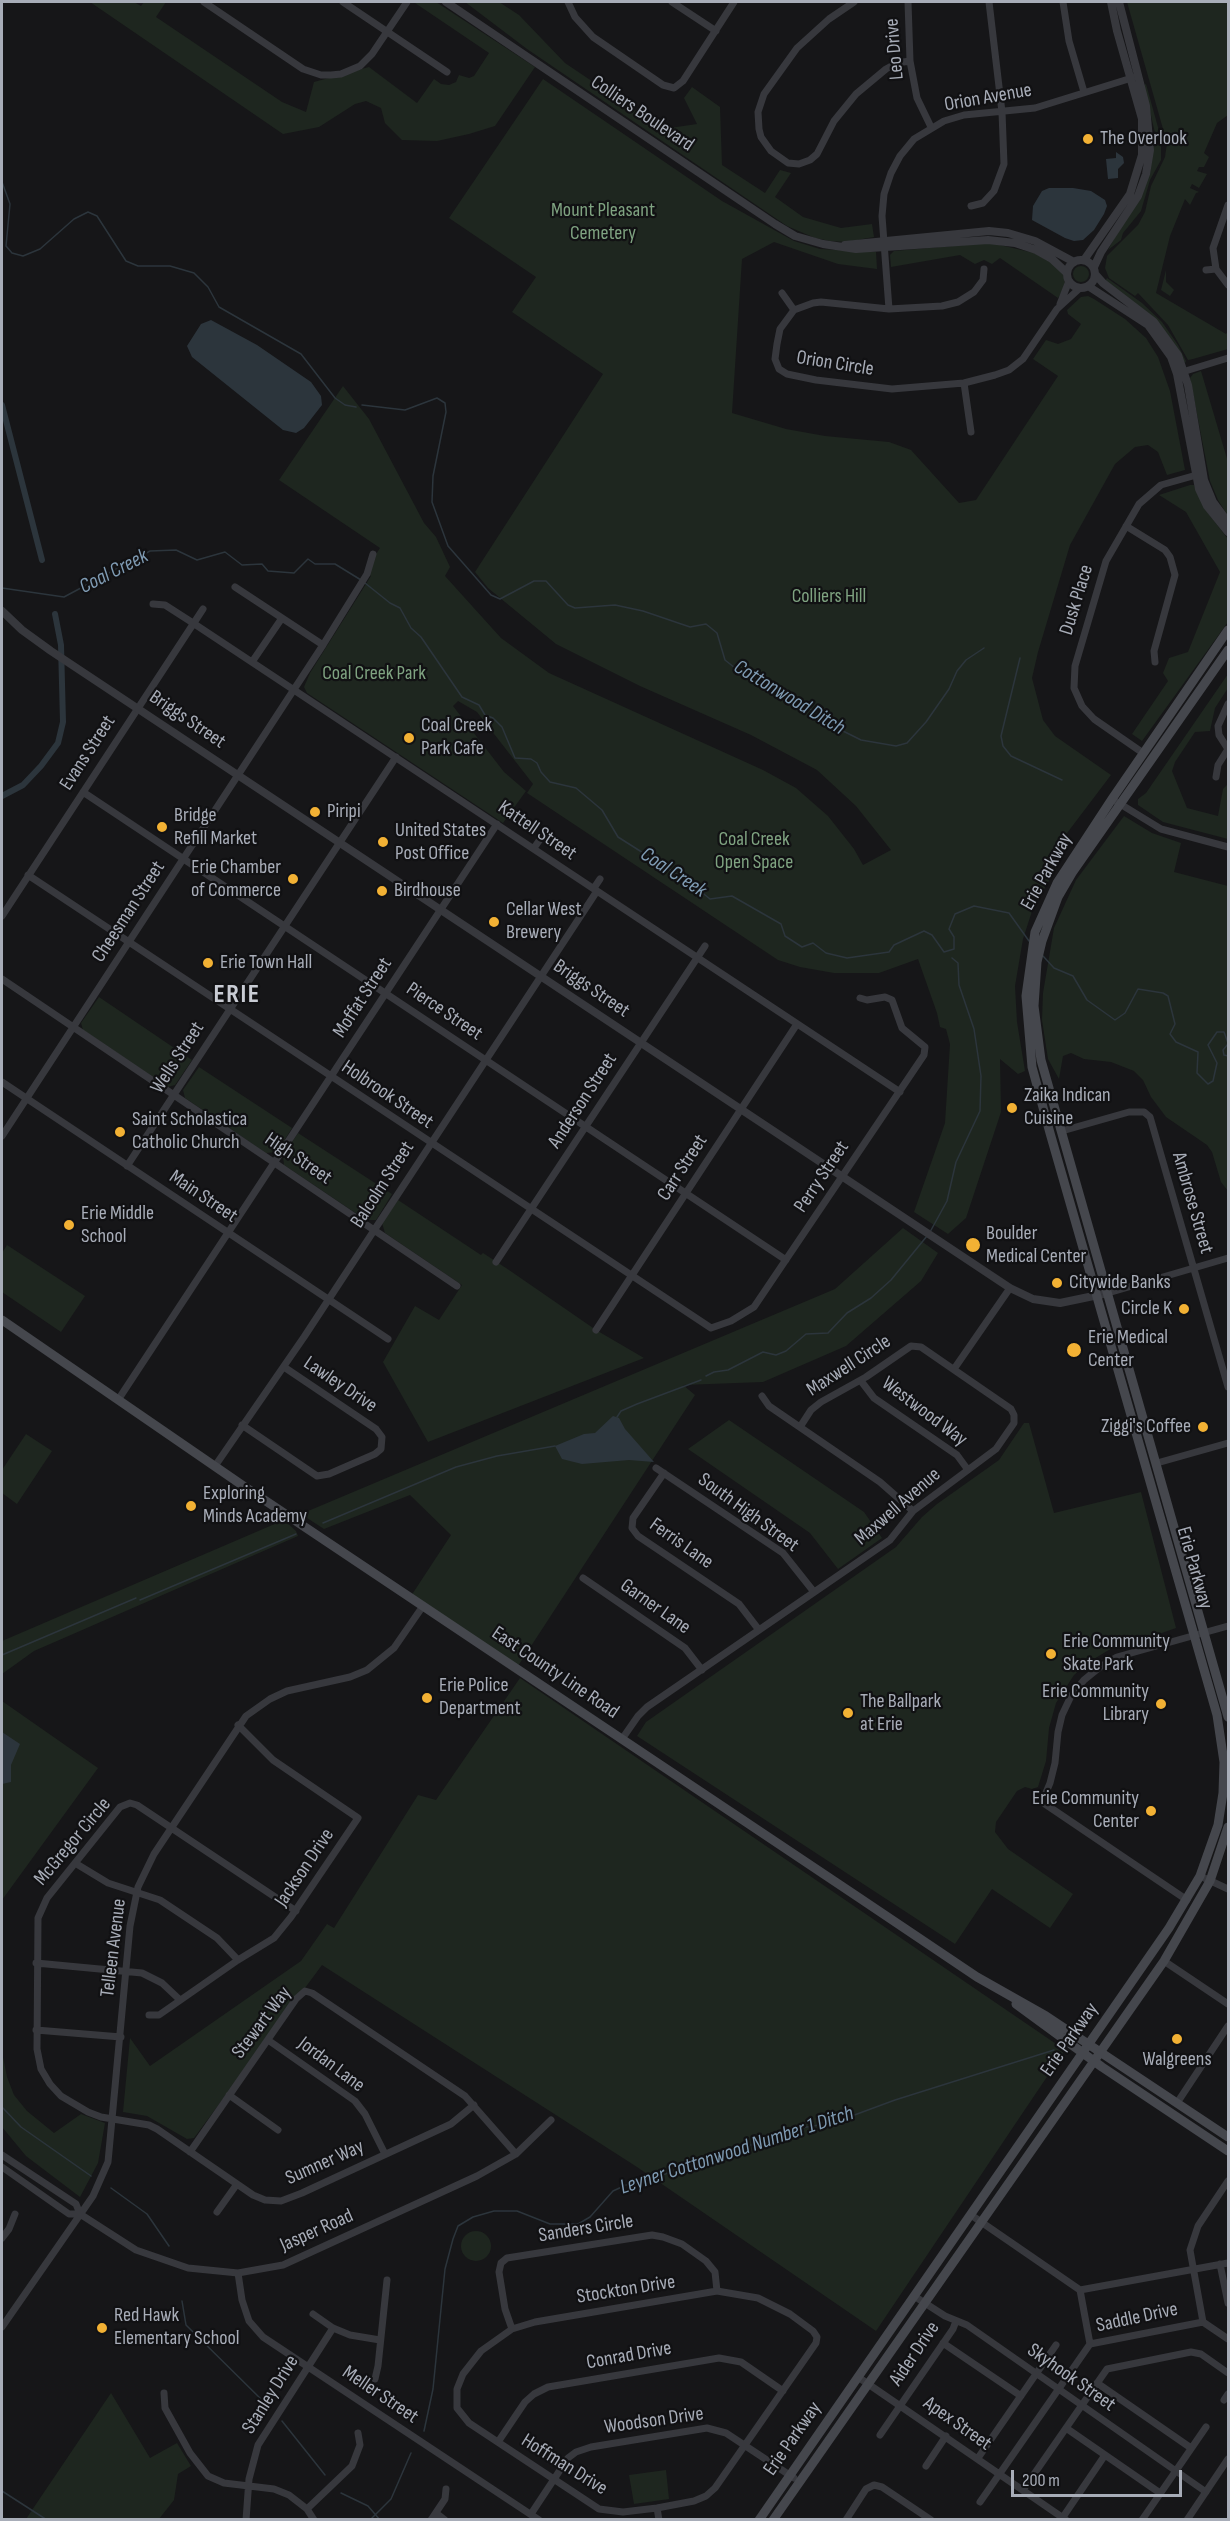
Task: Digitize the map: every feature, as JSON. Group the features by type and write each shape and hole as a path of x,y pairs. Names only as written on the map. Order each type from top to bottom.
{"main road":[{"name":"Erie Parkway","path":"1046,915 1062,875 1228,630"},
{"name":"Erie Parkway","path":"759,2520 1187,1900 1200,1876 1218,1826 1223,1793 1224,1762 1217,1715 1032,1067 1027,1018 1035,932 1072,873 1228,650"},
{"name":"Erie Parkway","path":"1031,983 1039,1050 1228,1717"},
{"name":"East County Line Road","path":"2,1320 622,1739 998,1989 1046,2016 1228,2137"},
{"name":"East County Line Road","path":"2,1326 82,1380 94,1384"},
{"name":"Erie Parkway","path":"773,2520 1164,1961 1210,1881 1228,1827"},
{"name":"East County Line Road","path":"998,1989 1093,2061 1228,2151"}],"street":[{"path":"204,2 303,69 321,75 341,74 360,66 372,54 407,2"},
{"path":"343,2 447,72"},
{"name":"Colliers Boulevard","path":"446,2 795,236 842,248 989,231 1008,233 1043,244 1074,262"},
{"path":"568,2 575,17 593,38 663,85 674,88 683,81 734,2"},
{"path":"672,2 716,31"},
{"path":"854,2 845,4 797,48 764,94 758,112 759,129 766,145 788,163 799,164 810,160 817,154 834,121 856,94 886,69 897,63 910,61"},
{"name":"Leo Drive","path":"908,2 910,61 917,98 931,127"},
{"path":"971,206 983,203 994,191 1004,164 1002,112 989,2"},
{"path":"1063,2 1069,41 1084,92"},
{"path":"1084,287 1093,281 1101,252 1134,203 1146,174 1150,150 1149,120 1111,2"},
{"path":"1119,2 1142,118 1143,145 1140,165 1130,194 1084,260 1074,262 1068,277 1075,286 1084,287 1148,325 1181,373"},
{"name":"Orion Avenue","path":"889,309 882,216 884,194 891,173 914,139 931,127 964,115 1035,108 1134,78"},
{"path":"1228,205 1214,240 1213,259 1216,269 1228,285"},
{"name":"Colliers Boulevard","path":"884,244 988,240 1015,243 1036,250 1052,259 1068,277"},
{"path":"1084,260 1103,283 1154,322 1169,341 1181,373 1199,475 1207,506 1228,532"},
{"path":"782,293 794,310 820,302 889,309 942,306 958,302 974,292 983,279 984,269"},
{"path":"1206,270 1216,269"},
{"name":"Orion Circle","path":"794,310 780,330 777,344 776,359 779,369 787,374 859,387 892,389 964,383 1002,373 1023,359 1057,309 1068,277"},
{"name":"Orion Circle","path":"1057,309 1084,287"},
{"path":"1181,373 1228,358"},
{"path":"964,383 971,432"},
{"path":"1199,475 1228,522"},
{"name":"Dusk Place","path":"1143,753 1086,712 1076,697 1073,683 1075,666 1106,561 1139,504 1150,492 1161,485 1199,475"},
{"path":"1126,526 1165,549 1175,575 1154,651 1155,662"},
{"name":"Cheesman Street","path":"2,1136 323,645 367,574 373,554"},
{"path":"235,587 323,645"},
{"name":"Kattell Street","path":"153,604 165,605 193,623 900,1092"},
{"name":"Evans Street","path":"2,916 203,609"},
{"name":"Briggs Street","path":"2,611 22,630 57,654 1010,1288 1033,1299 1060,1303 1108,1293"},
{"path":"252,662 282,618"},
{"path":"1216,777 1218,765 1228,749 1219,735 1218,726 1228,704"},
{"name":"Wells Street","path":"127,1166 396,757"},
{"name":"Pierce Street","path":"83,792 786,1260"},
{"path":"1112,799 1161,829 1228,847"},
{"name":"Moffat Street","path":"118,1400 497,824"},
{"path":"534,849 541,838"},
{"name":"Holbrook Street","path":"28,875 705,1326 715,1327 731,1321"},
{"name":"Balcolm Street","path":"215,1466 329,1300 541,975 600,879"},
{"name":"Anderson Street","path":"496,1262 705,946"},
{"name":"High Street","path":"2,979 457,1286"},
{"name":"Perry Street","path":"731,1321 753,1310 924,1055 925,1047 902,1028 892,1000 885,997 867,1000 860,998"},
{"name":"Carr Street","path":"596,1330 798,1024"},
{"name":"Main Street","path":"2,1082 388,1339"},
{"name":"Ambrose Street","path":"1062,1131 1129,1112 1144,1112 1150,1117 1228,1387"},
{"path":"1108,1293 1228,1258"},
{"path":"954,1369 1010,1288"},
{"name":"Maxwell Circle","path":"800,1427 811,1410 820,1402 861,1381 911,1346 921,1347 954,1369"},
{"name":"Lawley Drive","path":"242,1425 317,1476 339,1470 381,1449 382,1437 376,1429 284,1367"},
{"name":"Maxwell Avenue","path":"622,1739 638,1716 648,1707 890,1540 913,1511 996,1449 1014,1423 1011,1409 954,1369"},
{"name":"Westwood Way","path":"861,1381 874,1398 957,1455 968,1470"},
{"path":"762,1396 769,1406 880,1482 913,1511"},
{"path":"1157,1464 1228,1443"},
{"name":"South High Street","path":"656,1468 783,1553 814,1592"},
{"name":"Ferris Lane","path":"664,1473 633,1518 632,1528 638,1536 739,1604 759,1630"},
{"name":"Garner Lane","path":"583,1578 685,1648 702,1670"},
{"name":"Telleen Avenue","path":"2,2327 80,2214 104,2174 112,2144 130,1926 137,1892 148,1865 238,1725 259,1706 287,1691 350,1677 367,1670 394,1648 423,1606"},
{"path":"1187,1900 1042,1802 1055,1764 1062,1715 1071,1696 1084,1680 1117,1657 1228,1626"},
{"name":"Jackson Drive","path":"149,2015 159,2015 274,1938 296,1911 358,1818 273,1760 238,1725"},
{"name":"McGregor Circle","path":"190,2152 149,2125 88,2112 55,2090 41,2069 36,2030 36,1929 41,1910 47,1898 124,1805 137,1805 296,1911"},
{"path":"75,1863 97,1878 160,1900 230,1949 238,1960"},
{"path":"1200,1876 1228,1889"},
{"path":"1164,1961 1228,2004"},
{"path":"36,1963 127,1971 153,1978 180,2000"},
{"name":"Stewart Way","path":"190,2152 296,1999 305,1991 312,1993 465,2096 474,2105"},
{"path":"1177,2103 1225,2037 1228,2026"},
{"path":"36,2030 121,2037"},
{"name":"Jordan Lane","path":"268,2040 355,2101 373,2127 386,2154"},
{"path":"230,2095 278,2130"},
{"path":"474,2105 516,2154"},
{"name":"Sumner Way","path":"190,2152 265,2200 281,2201 451,2124 474,2105"},
{"name":"Jasper Road","path":"80,2214 136,2250 164,2261 188,2268 238,2273 267,2270 299,2259 477,2176 516,2154 550,2120"},
{"path":"2,2155 76,2204 80,2214 69,2214 2,2168"},
{"path":"1228,2181 1192,2237 1190,2250 1203,2322 1228,2339"},
{"path":"217,2212 237,2184"},
{"path":"2,2238 9,2229 15,2214"},
{"path":"970,2215 1080,2290 1090,2344"},
{"name":"Sanders Circle","path":"512,2329 505,2308 499,2272 501,2263 507,2258 642,2236 663,2237 682,2244 706,2261 715,2272 717,2291"},
{"path":"1080,2290 1224,2264 1228,2303"},
{"name":"Meller Street","path":"238,2273 242,2300 249,2321 255,2330 539,2520"},
{"path":"375,2379 387,2280"},
{"name":"Stockton Drive","path":"457,2389 463,2374 481,2351 512,2329 535,2322 717,2291 750,2295 773,2304 813,2331 818,2337"},
{"name":"Skyhook Street","path":"914,2296 967,2325 1206,2492"},
{"path":"313,2314 333,2328 359,2337 380,2340"},
{"name":"Aider Drive","path":"880,2435 943,2343 956,2320"},
{"name":"Saddle Drive","path":"981,2502 1090,2344 1203,2322"},
{"name":"Stanley Drive","path":"246,2520 252,2459 258,2445 333,2328"},
{"name":"Hoffman Drive","path":"457,2389 455,2399 462,2415 469,2423 553,2480 605,2511 623,2512 657,2508 694,2501 706,2496 715,2488 818,2337"},
{"path":"943,2343 1020,2396"},
{"path":"978,2458 1056,2345"},
{"path":"1023,2490 1107,2369 1191,2352 1201,2354 1228,2373"},
{"name":"Conrad Drive","path":"498,2442 525,2402 548,2387 719,2358 741,2362 783,2391"},
{"name":"Apex Street","path":"858,2376 1063,2519"},
{"path":"1097,2383 1191,2448"},
{"path":"164,2393 165,2408 202,2470 208,2476 224,2483 274,2489 289,2495 307,2509 314,2520"},
{"path":"1142,2520 1206,2427"},
{"name":"Woodson Drive","path":"531,2514 568,2458 576,2452 591,2447 707,2428 726,2433 799,2482"},
{"path":"1066,2428 1160,2493"},
{"path":"307,2509 352,2466 360,2445 358,2433"},
{"path":"926,2466 946,2436"},
{"path":"1063,2519 1105,2455"},
{"path":"1187,2520 1228,2459"},
{"path":"846,2520 866,2489 874,2485 882,2487 931,2520"},
{"path":"445,2520 434,2516 445,2499 446,2489"},
{"path":"657,2508 659,2520"}],"green space":[{"path":"90,2 134,2 141,6 144,2 166,2 156,17 282,102 306,112 314,82 369,67 417,103 434,79 441,84 449,85 456,82 459,75 469,78 474,76 489,53 415,3 417,2 436,2 535,67 495,126 469,134 437,141 402,140 385,123 381,108 366,101 355,104 319,127 283,134"},
{"path":"465,2 499,2 519,15 565,63 663,129 697,124 684,98 692,87 720,107 722,165 765,193 780,170 791,173 775,197 803,217 841,228 872,224 874,237 846,242 830,241 815,238 787,226 527,49"},
{"path":"1127,2 1228,2 1228,115 1217,123 1204,153 1209,157 1204,167 1199,167 1197,171 1207,174 1199,188 1192,184 1190,188 1199,192 1196,193 1190,205 1185,199 1170,236 1156,293 1226,334 1228,331 1228,349 1188,360 1168,325 1138,293 1135,296 1109,278 1105,268 1107,256 1138,225 1145,212 1151,186 1165,157 1167,143"},
{"path":"543,79 722,201 794,241 820,249 876,252 877,269 838,264 774,242 742,259 732,413 786,429 825,436 889,442 911,450 959,503 976,500 1058,376 1033,359 1046,340 1058,344 1071,339 1081,324 1068,314 1067,310 1081,297 1088,296 1094,299 1125,319 1146,338 1158,357 1170,391 1185,470 1167,475 1158,452 1148,445 1135,447 1115,464 1070,545 1038,652 1032,678 1043,720 1055,736 1111,775 1055,849 1064,855 1033,908 1023,939 1015,986 1017,1022 1025,1071 1018,1074 1000,1059 1001,1112 966,1218 948,1234 914,1212 945,1123 950,1044 946,1029 940,1027 918,959 879,973 834,973 800,967 778,960 527,793 533,784 477,712 458,701 453,706 504,772 526,791 503,823 307,693 304,687 310,673 371,576 365,571 380,548 279,480 343,386 369,419 424,523 436,537 450,567 445,576 501,638 549,673 763,770 796,788 828,816 854,849 863,865 891,850 856,806 817,770 751,735 640,686 556,644 488,588 475,572 603,374 512,312 536,277 449,218"},
{"path":"1146,84 1161,138 1161,160 1150,180 1141,211 1123,233 1121,240 1108,250 1150,172 1155,133 1144,85"},
{"path":"996,244 1034,253 1052,263 1063,273 1064,289 1058,298 1000,258 992,264 984,260 975,264 960,255 891,267 890,255 894,251"},
{"path":"1081,266 1087,268 1089,274 1087,280 1081,282 1075,280 1073,274 1075,268"},
{"path":"1166,270 1166,282 1174,290 1170,296 1161,290"},
{"path":"1107,278 1142,303 1162,322 1178,345 1185,363 1174,344 1153,317 1105,281"},
{"path":"1201,371 1228,462 1228,516 1210,481 1190,378"},
{"path":"1194,485 1205,509 1228,539 1228,622 1142,741 1132,734 1168,681 1163,673 1169,658 1188,652 1220,572 1186,512 1159,495"},
{"path":"1228,674 1228,688 1215,708 1210,731 1195,732 1175,762 1172,771 1187,808 1218,816 1223,789 1228,784 1228,839 1163,822 1138,805 1138,799 1146,793"},
{"path":"1124,816 1152,833 1181,843 1174,872 1228,886 1228,1191 1221,1182 1212,1152 1207,1145 1166,1117 1151,1097 1143,1080 1134,1071 1111,1062 1084,1059 1071,1053 1063,1056 1059,1079 1048,1059 1042,1020 1043,993 1054,928 1076,880"},
{"path":"99,997 192,1060 175,1085 168,1087 83,1030 81,1023"},
{"path":"199,1067 292,1128 277,1152 266,1153 185,1098 183,1090"},
{"path":"298,1133 392,1194 376,1220 366,1220 284,1165 283,1156"},
{"path":"398,1200 481,1255 483,1253 509,1270 596,1330 644,1358 428,1442 383,1362 415,1306 439,1320 462,1285 385,1233 382,1223"},
{"path":"903,1228 938,1253 921,1281 846,1346 763,1382 683,1385 695,1395 518,1666 411,1596 451,1535 410,1495 324,1529 301,1514 835,1289"},
{"path":"7,1245 85,1296 61,1332 2,1292 2,1253"},
{"path":"729,1420 864,1512 882,1538 838,1569 810,1533 688,1449"},
{"path":"1024,1423 1029,1423 1054,1513 1141,1492 1176,1628 1128,1645 1117,1645 1089,1662 1074,1675 1056,1703 1049,1728 1046,1761 1038,1787 1032,1789 1025,1787 1017,1791 996,1822 995,1832 1008,1849 1073,1894 1050,1928 992,1889 955,1944 637,1736 646,1722 896,1547 922,1517 937,1504 999,1460"},
{"path":"26,1434 52,1451 17,1504 2,1493 2,1470"},
{"path":"284,1520 296,1531 298,1536 34,1651 2,1674 2,1641"},
{"path":"520,1678 1065,2050 876,2331 637,2167 322,1965 194,2138 187,2139 147,2116 123,2112 130,2038 150,2066 301,1961 327,1924 334,1928 418,1795 436,1800"},
{"path":"2,1701 98,1768 2,1900"},
{"path":"2,2005 3,2057 7,2077 14,2095 27,2111 54,2133 81,2114 105,2123 98,2163 80,2197 26,2156 2,2127"},
{"path":"476,2231 486,2236 491,2246 486,2256 476,2261 466,2256 461,2246 466,2236"},
{"path":"111,2393 150,2458 177,2443 191,2466 178,2474 174,2500 159,2519 26,2519"},
{"path":"666,2470 669,2499 634,2504 629,2475"}],"shaded area":[{"path":"1116,152 1123,157 1124,163 1118,169 1118,178 1108,179 1106,159 1116,158"},
{"path":"1049,188 1091,191 1105,200 1107,206 1104,214 1094,230 1083,240 1074,241 1065,238 1032,220 1033,206 1042,191"},
{"path":"211,320 257,345 311,382 321,396 322,405 304,428 296,433 283,430 192,357 187,346 201,324"},
{"path":"613,1416 619,1418 625,1429 654,1462 629,1460 582,1464 562,1459 555,1446 584,1434 595,1433"},
{"path":"2,1732 20,1744 11,1765 11,1782 2,1784"}],"waterway":[{"name":"Cottonwood Ditch","path":"2,182 10,204 6,246 12,253 23,256 40,249 74,219 88,212 97,216 126,261 138,266 170,266 194,273 208,287 219,307 301,354 335,398 345,405 356,407"},
{"name":"Cottonwood Ditch","path":"362,405 405,410 437,398 445,403 446,412 433,476 432,502 448,546 491,595 500,599 534,581 546,581 568,605 575,608 615,605 643,611 690,627 706,624 717,633 725,660 740,672 797,698 829,724 861,740 896,746 907,743 926,722 949,689 957,671 966,660 984,648"},
{"path":"2,405 42,560"},
{"name":"Coal Creek","path":"2,588 64,597 150,551 176,550 197,560 225,552 242,565 262,564 268,571 294,573 308,559 315,564 335,564 361,580"},
{"name":"Coal Creek","path":"365,583 400,608 411,628 421,637 462,697 479,705 485,715 493,718 502,727 515,758 531,759 537,763 550,782 576,788 602,810 618,837 689,882 710,899 732,896 781,924 785,936 802,947 813,943 826,953 847,958 889,952 894,945 924,931 932,935 944,952 954,949 954,937 949,929 955,914 974,906 1009,913 1029,941"},
{"path":"2,796 23,785 58,743 63,722 61,645 55,614"},
{"name":"Cottonwood Ditch","path":"1020,658 1001,736 1003,746 1011,756 1062,780"},
{"name":"Coal Creek","path":"1043,956 1054,968 1073,976 1087,1000 1115,1020 1125,1013 1138,989 1168,996 1175,1024 1170,1034 1176,1042 1198,1052 1197,1073 1208,1084 1213,1081 1217,1063 1208,1045 1217,1032 1224,1032 1228,1043"},
{"path":"930,1232 947,1201 956,1162 980,1111 981,1076 974,1029 959,985 958,963 952,958"},
{"name":"Coal Creek","path":"1228,1044 1223,1050 1224,1055 1228,1056"},
{"path":"706,1376 728,1370 763,1352 776,1355 786,1351 806,1334 828,1333 847,1313 871,1298 891,1280 927,1236"},
{"path":"617,1417 621,1411 701,1380"},
{"path":"323,1523 456,1467 497,1456 555,1446"},
{"path":"140,1600 296,1534"},
{"path":"2,1655 136,1598"},
{"name":"Leyner Cottonwood Number 1 Ditch","path":"424,2431 433,2389 445,2269 458,2226 473,2217 494,2211 517,2211 550,2224 578,2224 590,2217 613,2191 626,2185 646,2181 717,2155 781,2136 795,2129 849,2117 895,2100 1054,2050"},
{"path":"2,2107 21,2127 91,2176"},
{"path":"111,2188 147,2214 169,2246"},
{"path":"182,2301 186,2325 266,2404"},
{"path":"282,2421 325,2475"},
{"name":"Leyner Cottonwood Number 1 Ditch","path":"370,2520 391,2499 411,2453"},
{"name":"Leyner Cottonwood Number 1 Ditch","path":"2,2491 47,2520"},
{"path":"341,2493 368,2506 380,2520"}],"place":[{"name":"The Overlook","path":"1088,139"},
{"name":"Coal Creek Park Cafe","path":"409,738"},
{"name":"Piripi","path":"315,812"},
{"name":"Bridge Refill Market","path":"162,827"},
{"name":"United States Post Office","path":"383,842"},
{"name":"Erie Chamber of Commerce","path":"293,879"},
{"name":"Birdhouse","path":"382,891"},
{"name":"Cellar West Brewery","path":"494,922"},
{"name":"Erie Town Hall","path":"208,963"},
{"name":"Zaika Indican Cuisine","path":"1012,1108"},
{"name":"Saint Scholastica Catholic Church","path":"120,1132"},
{"name":"Erie Middle School","path":"69,1225"},
{"name":"Boulder Medical Center","path":"973,1245"},
{"name":"Citywide Banks","path":"1057,1283"},
{"name":"Circle K","path":"1184,1309"},
{"name":"Erie Medical Center","path":"1074,1350"},
{"name":"Ziggi's Coffee","path":"1203,1427"},
{"name":"Exploring Minds Academy","path":"191,1506"},
{"name":"Erie Community Skate Park","path":"1051,1654"},
{"name":"Erie Police Department","path":"427,1698"},
{"name":"Erie Community Library","path":"1161,1704"},
{"name":"The Ballpark at Erie","path":"848,1713"},
{"name":"Erie Community Center","path":"1151,1811"},
{"name":"Walgreens","path":"1177,2039"},
{"name":"Red Hawk Elementary School","path":"102,2328"}],"district":[{"name":"ERIE","path":"237,995"}],"park label":[{"name":"Mount Pleasant Cemetery","path":"603,222"},
{"name":"Colliers Hill","path":"829,597"},
{"name":"Coal Creek Park","path":"374,674"},
{"name":"Coal Creek Open Space","path":"754,852"}]}
